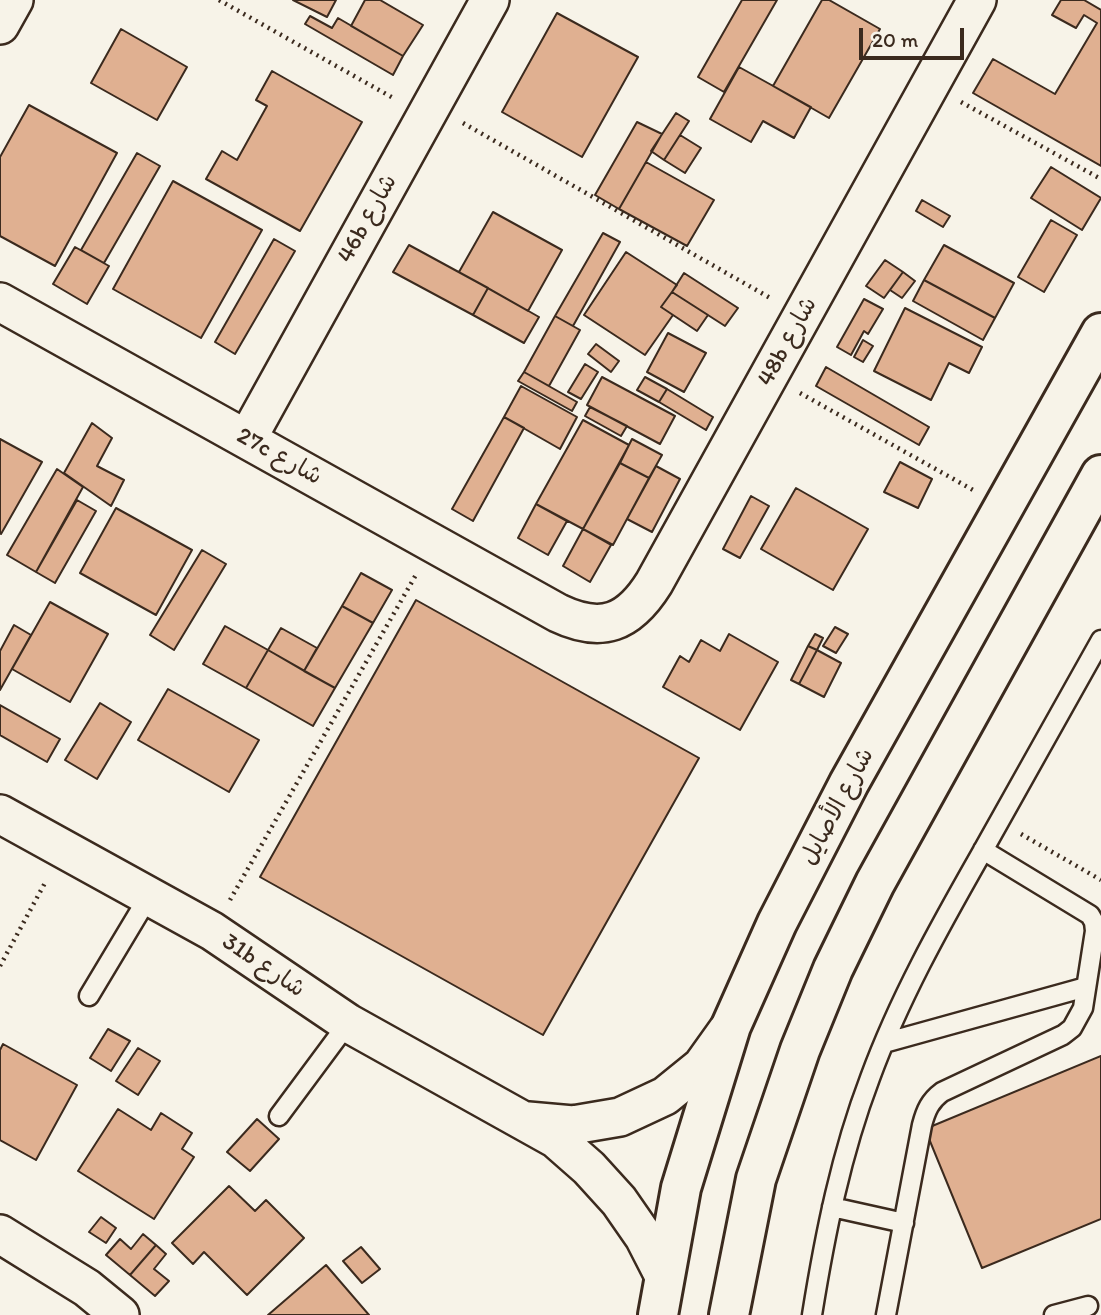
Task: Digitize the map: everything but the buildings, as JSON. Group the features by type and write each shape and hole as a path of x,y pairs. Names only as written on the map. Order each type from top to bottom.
{"main road":[{"name":"شارع الأصايل","path":"658,1315 681,1188 731,1026 777,923 843,793 1101,333"},
{"path":"729,1315 756,1179 800,1050 833,969 875,883 1101,475"}],"street":[{"path":"0,25 14,0"},
{"name":"46b شارع","path":"247,439 490,0"},
{"name":"48b شارع","path":"558,614 577,622 600,624 623,618 642,603 976,0"},
{"name":"27c شارع","path":"0,302 558,614"},
{"name":"31b شارع","path":"0,814 212,931 348,1023 556,1139 589,1168 619,1201 644,1237 664,1276"},
{"name":"31b شارع","path":"524,1121 573,1125 620,1117 664,1096 702,1066 731,1026"},
{"path":"0,1234 87,1288 120,1315"}],"lane":[{"path":"812,1315 843,1158 870,1078 902,1000 982,850 1101,640"},
{"path":"886,1315 925,1111 932,1100 942,1092 1063,1035 1079,1019 1086,987 1096,931 1090,915 982,850"},
{"path":"89,996 149,896"},
{"path":"884,1043 1086,987"},
{"path":"279,1116 348,1023"},
{"path":"832,1207 904,1223"},
{"path":"1054,1315 1088,1306"}],"path":[{"path":"219,0 803,316"},
{"path":"930,85 1101,179"},
{"path":"769,376 1004,507"},
{"path":"212,931 433,544"},
{"path":"999,822 1101,880"},
{"path":"0,966 63,849"}]}
